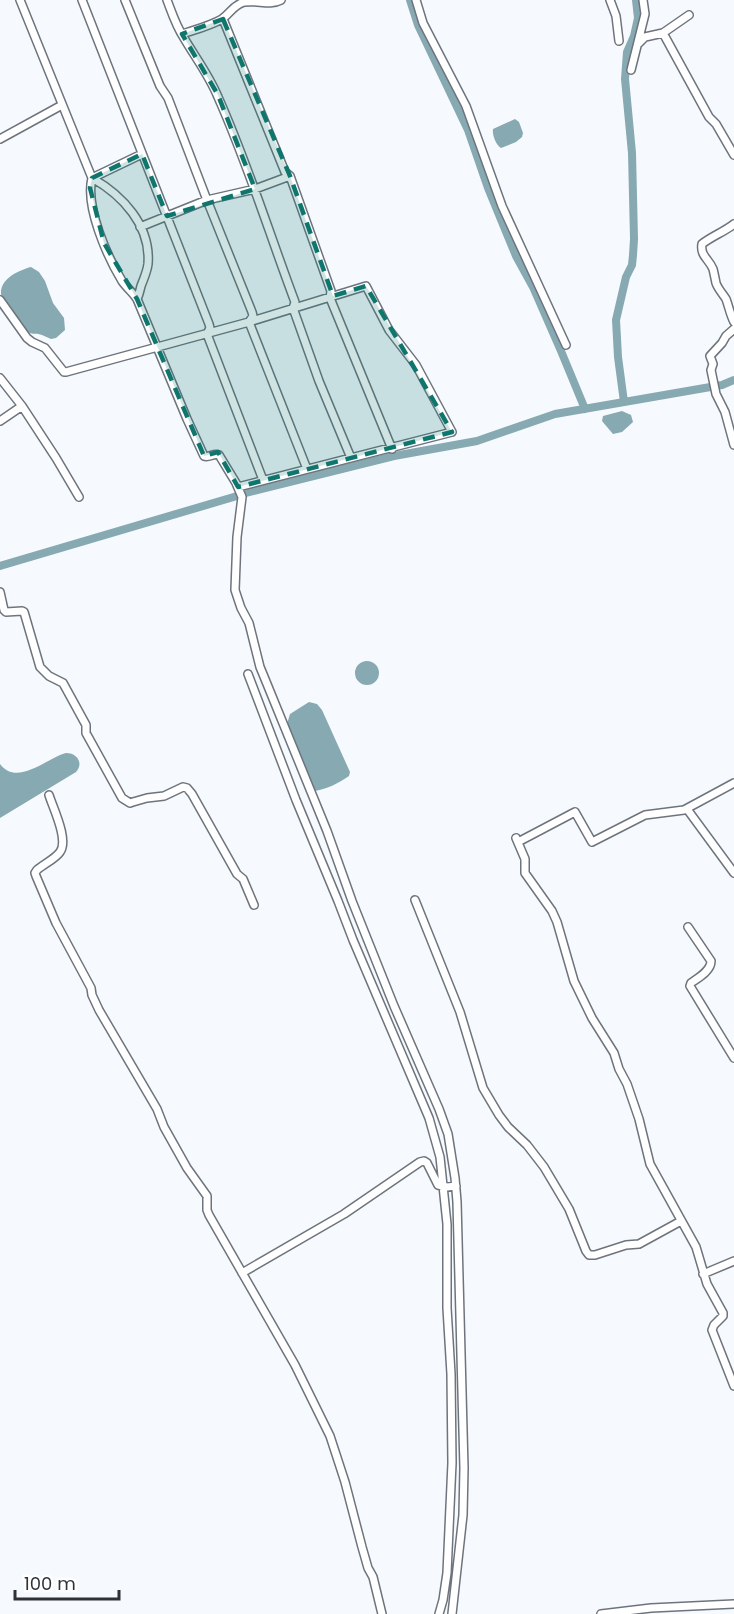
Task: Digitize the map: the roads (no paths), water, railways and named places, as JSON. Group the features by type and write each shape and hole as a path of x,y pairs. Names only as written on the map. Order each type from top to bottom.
{"street":[{"path":"20,0 92,178 120,197 140,227 147,250 148,266 137,299"},
{"path":"91,0 83,2 209,324 207,334 263,480"},
{"path":"125,0 160,86 168,98 252,312 249,322 307,469"},
{"path":"167,0 182,34 218,95 255,189 295,302 293,308 319,381 351,458"},
{"path":"182,34 223,19 234,6 244,2 263,0 274,3 280,0"},
{"path":"416,0 423,23 466,106 510,225 566,345"},
{"path":"610,0 616,16 620,41"},
{"path":"631,70 645,14 643,0"},
{"path":"639,43 645,37 663,33 690,15"},
{"path":"223,19 285,172 290,176 331,291 330,298 392,448"},
{"path":"663,33 709,117 716,124 734,155"},
{"path":"0,139 62,105"},
{"path":"92,178 142,154"},
{"path":"140,227 207,200 255,189 290,176"},
{"path":"92,178 90,197 104,243 121,278 137,299 204,456 219,455 242,497 234,581 238,601 249,623 260,667 327,831 352,901 448,1134 456,1186 464,1468 463,1515 452,1614"},
{"path":"734,224 706,240 702,243 701,248 703,255 714,270 717,287 726,301 734,322"},
{"path":"0,300 27,338 45,348 64,372 207,334 366,286 389,330 416,365 452,432 238,487"},
{"path":"734,330 726,336 723,343 710,356 716,394 725,412 734,445"},
{"path":"0,378 22,406 79,497"},
{"path":"0,421 22,406"},
{"path":"0,592 6,612 24,612 40,667 49,676 63,683 86,725 86,734 122,798 130,803 164,796 183,787 187,788 237,874 243,879 254,905"},
{"path":"248,674 353,940 429,1118 440,1157 448,1247 447,1308 451,1374 452,1463 447,1573 439,1614"},
{"path":"734,783 687,809 645,815 592,842 575,812 517,840 525,859 525,873 552,911 574,981 592,1018 614,1053 627,1084 639,1119 650,1164 699,1254 711,1292 723,1313 712,1330 734,1386"},
{"path":"49,795 63,844 62,850 37,870 36,876 56,923 91,988 92,995 157,1109 164,1127 207,1196 209,1215 295,1365 330,1436 382,1614"},
{"path":"687,809 734,873"},
{"path":"415,900 458,1006 483,1088 508,1127 527,1145 544,1167 570,1209 589,1255 626,1245 639,1244 681,1221"},
{"path":"688,927 711,961 708,969 690,986 734,1058"},
{"path":"242,1273 344,1214 420,1162 427,1163 438,1185 456,1186"},
{"path":"704,1274 734,1261"},
{"path":"601,1614 651,1608 734,1604"}],"water":[{"path":"515,119 519,122 522,137 501,148 495,140 493,129"},
{"path":"31,267 39,272 45,281 53,303 64,318 65,330 56,338 51,339 25,330 1,294 7,279"},
{"path":"622,411 631,415 633,422 622,432 613,434 602,421 603,416"},
{"path":"367,661 375,665 379,673 375,681 367,685 359,681 355,673 359,665"},
{"path":"309,702 317,704 322,710 350,772 349,776 337,783 315,791 287,724 290,714"},
{"path":"66,753 78,759 79,765 76,772 0,818 0,764 15,773 23,772"}],"waterway":[{"path":"410,0 418,25 468,130 488,188 516,256 533,287 585,409"},
{"path":"624,402 616,320 626,277 632,265 634,239 632,153 625,79 627,52 638,18 636,0"},
{"path":"245,493 394,456 477,441 555,414 722,385 734,380"},
{"path":"0,566 237,496"}]}
